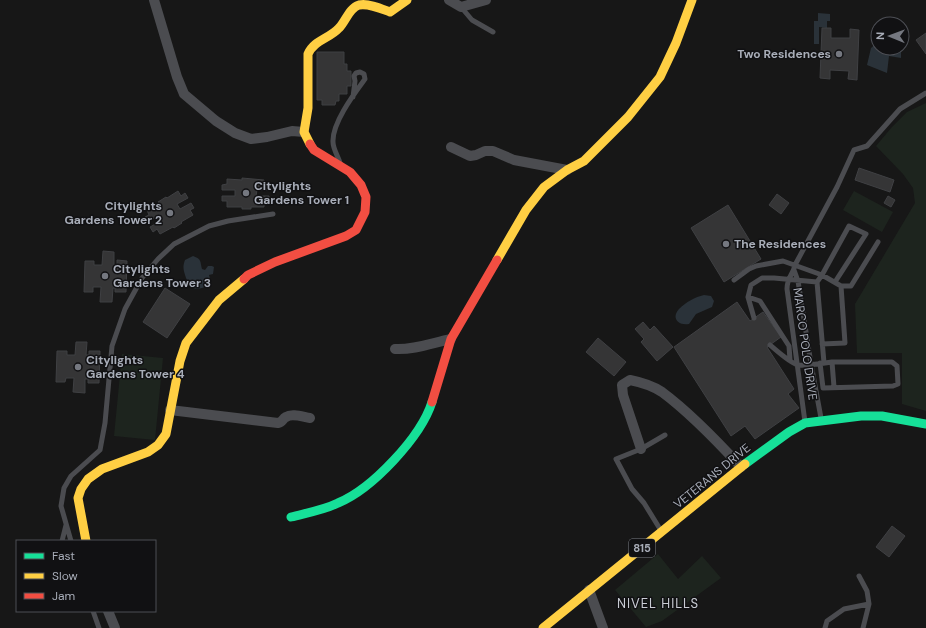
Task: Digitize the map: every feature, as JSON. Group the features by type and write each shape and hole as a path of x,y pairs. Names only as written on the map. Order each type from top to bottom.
{"street":[{"path":"154,0 177,77 184,94 216,121 236,133 251,139 292,131 304,132"},
{"path":"86,540 78,498 80,489 88,479 102,469 148,452 158,445 166,434 180,361 186,343 219,300 248,275 275,262 346,236 356,230 365,212 366,197 361,185 350,172 314,150 304,132 308,108 308,54 312,46 338,29 348,13 359,6 372,7 390,12 407,0"},
{"path":"449,0 461,7 486,0"},
{"path":"291,517 337,504 353,496 397,457 418,431 428,414 451,339 526,210 544,187 567,170 584,161 600,146 628,116 660,77 676,43 692,0"},
{"path":"451,147 470,156 485,151 493,151 514,160 567,170"},
{"path":"394,349 417,348 451,339"},
{"path":"641,449 623,395 622,385 630,380 638,381 661,392 710,435 741,467"},
{"path":"170,410 278,423 290,415 310,418"},
{"name":"VETERANS DRIVE","path":"543,628 741,467 789,432 806,423 861,416 882,416 926,424"},
{"path":"589,590 605,627"},
{"path":"108,612 115,628"}],"lane":[{"path":"461,7 472,20 493,32"},
{"path":"342,167 333,142 336,124 365,79 364,75 360,72 355,74 354,77 353,97"},
{"path":"355,81 358,83 363,82"},
{"name":"MARCO POLO DRIVE","path":"806,423 786,289 787,280 837,187 854,150 867,146 900,109 926,93"},
{"path":"71,540 62,506 64,488 71,476 100,450 105,423 112,346 125,309 142,278 158,259 174,244 209,226 228,220 273,214"},
{"path":"770,345 780,354 798,365 811,364 822,363 832,362 892,362 897,366 898,384 893,386 823,388 822,363 822,344 816,282 822,275 848,226 866,234 835,282"},
{"path":"734,280 749,269 756,266 784,261 794,267 822,275 841,286 851,286 878,242"},
{"name":"MARCO POLO DRIVE","path":"794,267 798,281 821,420"},
{"path":"754,318 748,297 751,285 762,278 816,282"},
{"path":"822,344 844,343 841,286"},
{"path":"748,297 760,301 789,346 790,360"},
{"path":"832,362 834,387"},
{"path":"662,532 644,504 632,489 616,459 641,449 665,435"},
{"path":"62,540 66,524"},
{"path":"860,576 867,591 869,604 862,628"},
{"path":"826,628 827,621 844,609 869,604"},
{"path":"93,612 100,628"}],"shaded area":[{"path":"818,13 830,14 830,21 827,21 827,28 819,27 819,44 814,44 814,21 818,21"},
{"path":"870,52 870,56 889,56 887,73 867,65"},
{"path":"889,56 901,56 901,58"},
{"path":"926,103 926,411 902,404 902,353 857,353 855,304 915,203 913,188 903,174 876,146 907,112"},
{"path":"854,191 893,212 882,232 843,210"},
{"path":"193,256 199,260 202,269 205,270 208,266 214,267 213,274 209,275 210,279 207,285 198,289 191,287 188,284 184,271 185,260"},
{"path":"704,295 711,296 714,301 712,307 696,314 689,324 679,323 676,315 679,309 691,300"},
{"path":"122,354 163,358 155,440 114,436"},
{"path":"658,554 678,579 702,556 721,578 662,621 646,627 615,590"}],"building":[{"name":"Two Residences","path":"822,28 831,28 831,38 850,38 850,29 859,30 857,80 848,79 849,71 830,70 830,79 820,78"},
{"path":"926,33 926,54 916,40"},
{"path":"317,52 344,52 344,64 347,64 347,71 351,71 351,86 347,86 347,94 339,94 339,101 336,101 335,105 322,105 322,100 317,100"},
{"path":"859,168 894,180 890,192 855,180"},
{"name":"Citylights Gardens Tower 1","path":"242,178 264,180 264,184 269,185 269,190 257,190 256,196 269,196 269,202 264,202 264,207 242,209 242,207 227,207 227,201 222,201 222,196 235,196 235,190 222,190 222,185 227,184 227,179 242,180"},
{"name":"Citylights Gardens Tower 2","path":"178,191 181,196 185,193 188,198 177,204 180,209 191,203 194,208 190,210 193,215 174,228 173,227 160,234 157,229 153,232 150,227 161,221 158,216 148,222 145,217 149,215 147,210"},
{"path":"777,194 789,203 781,214 769,205"},
{"path":"888,196 895,200 891,207 884,203"},
{"name":"The Residences","path":"728,205 761,259 724,282 691,228"},
{"name":"Citylights Gardens Tower 3","path":"103,251 114,252 114,265 117,265 117,260 127,261 126,292 115,292 115,288 113,288 112,302 100,302 101,287 93,287 93,292 84,292 85,261 94,261 94,265 102,265"},
{"path":"165,288 190,304 167,338 143,322"},
{"path":"737,302 750,321 763,312 781,337 767,347 794,389 788,394 799,408 755,439 745,426 731,436 674,347"},
{"path":"643,322 650,330 654,326 673,347 657,361 641,342 644,339 635,329"},
{"path":"598,338 626,362 614,376 586,352"},
{"name":"Citylights Gardens Tower 4","path":"76,342 87,342 86,355 89,355 89,351 100,351 99,383 88,383 88,379 85,379 85,393 73,392 74,378 66,378 65,382 56,382 57,351 67,351 67,355 75,355"},
{"path":"892,526 905,536 889,557 876,547"}],"traffic: fast":[{"path":"291,517 333,505 351,496 380,474 394,460 417,431 432,402"},
{"path":"745,464 789,432 805,423 861,416 882,416 926,424"}],"traffic: slow":[{"path":"310,144 304,132 308,108 308,54 311,49 335,32 350,12 359,5 367,5 390,12 407,0"},
{"path":"497,260 526,210 544,187 567,170 584,161 628,117 660,77 676,43 692,0"},
{"path":"86,540 78,498 81,489 88,479 102,469 148,452 158,445 166,434 180,361 186,343 219,300 244,279"},
{"path":"543,628 745,464"}],"traffic: jam":[{"path":"244,279 248,275 275,262 346,236 356,230 365,212 366,197 361,185 350,172 314,150 310,144"},
{"path":"432,402 451,339 497,260"}],"place":[{"name":"Two Residences","path":"839,54"},
{"name":"Citylights Gardens Tower 1","path":"246,193"},
{"name":"Citylights Gardens Tower 2","path":"170,213"},
{"name":"The Residences","path":"726,244"},
{"name":"Citylights Gardens Tower 3","path":"105,276"},
{"name":"Citylights Gardens Tower 4","path":"78,367"}],"district":[{"name":"NIVEL HILLS","path":"658,603"}]}
